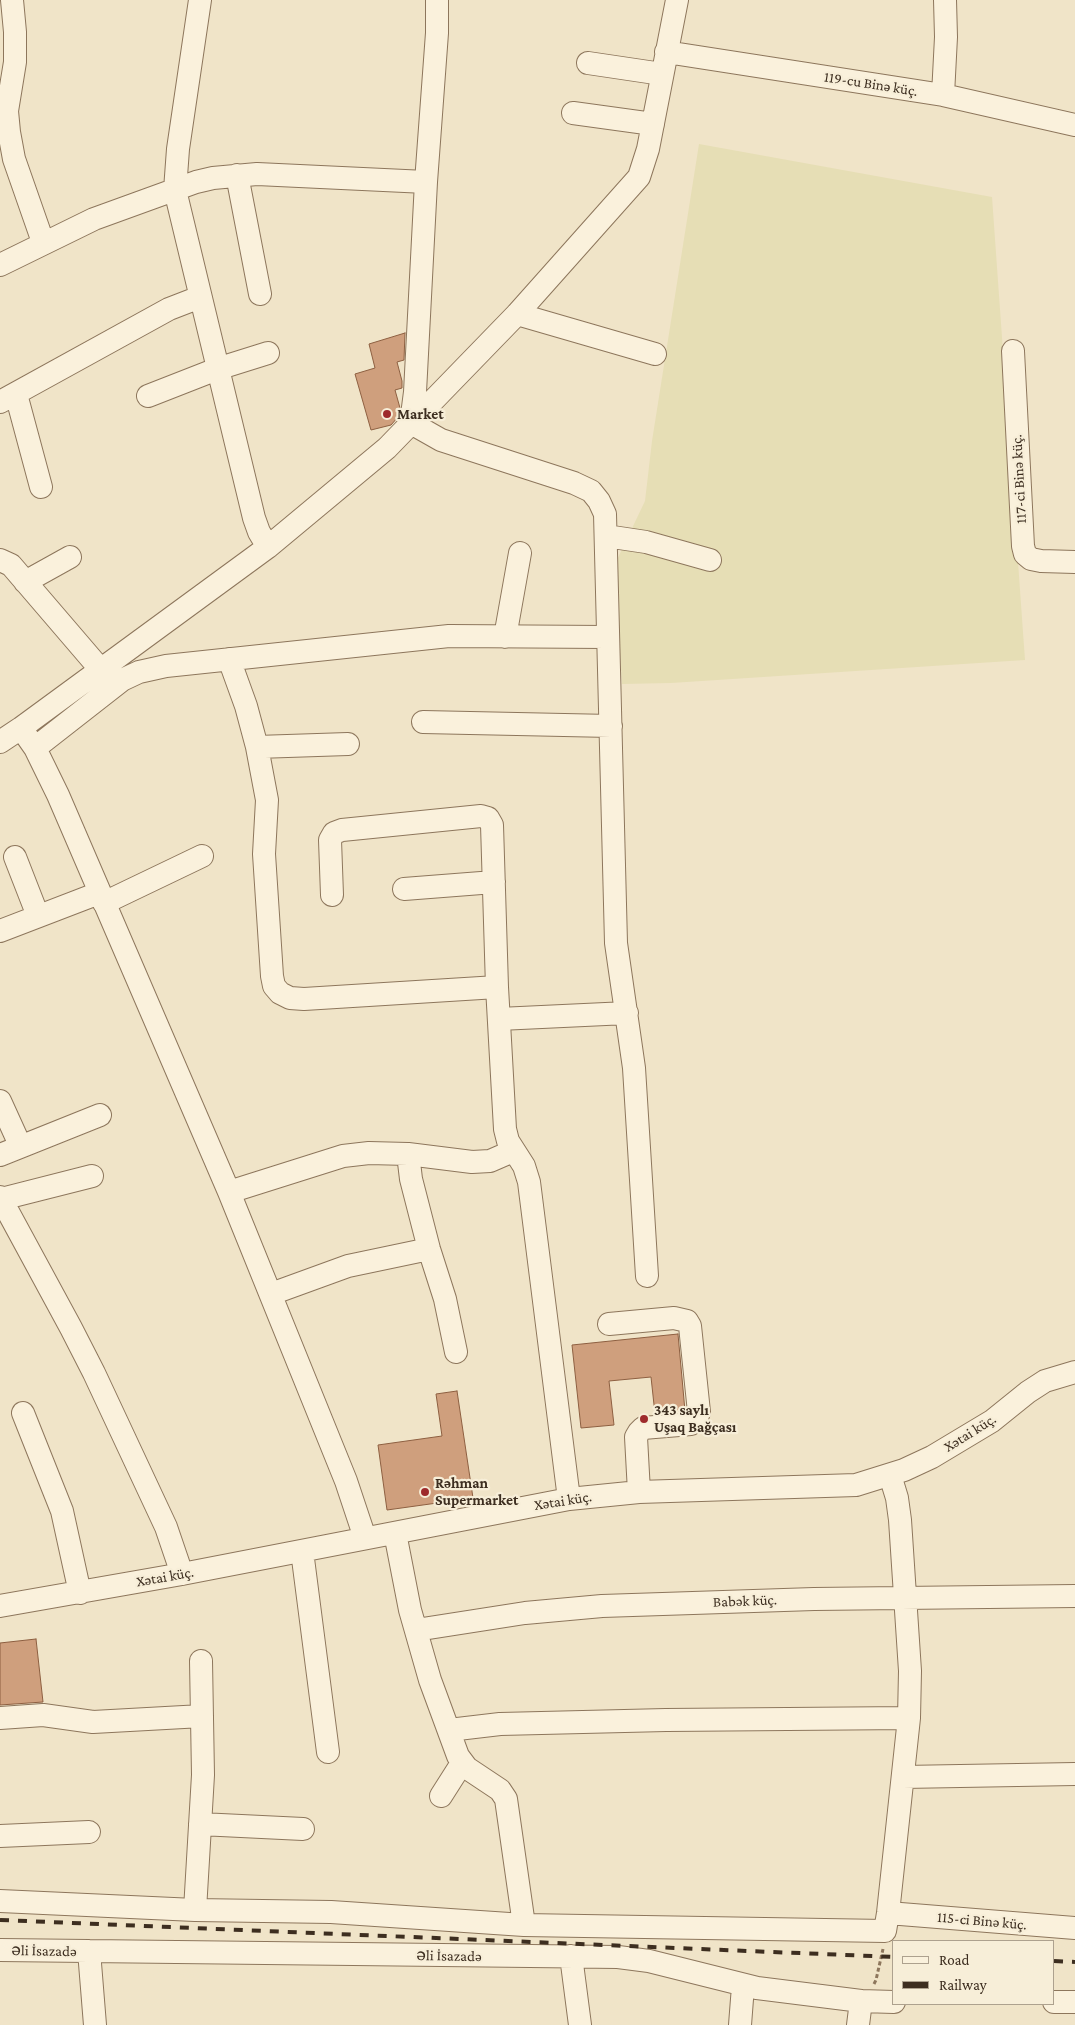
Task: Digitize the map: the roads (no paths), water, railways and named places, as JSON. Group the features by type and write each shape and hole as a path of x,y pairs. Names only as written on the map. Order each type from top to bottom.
{"street":[{"path":"12,0 15,62 8,111 8,132 14,159 43,242"},
{"path":"200,0 178,149 175,190 254,518 259,532 268,547"},
{"path":"411,423 415,392 426,182 437,33 437,0"},
{"path":"0,742 102,670 268,547 387,448 517,314 639,177 648,149 677,0"},
{"path":"943,95 946,37 945,0"},
{"name":"119-cu Binə küç.","path":"666,52 943,95 1075,125"},
{"path":"588,63 662,74"},
{"path":"573,113 653,124"},
{"path":"0,265 43,242 94,219 196,182 237,175 257,174 426,182"},
{"path":"237,175 260,294"},
{"path":"41,487 8,398 169,310 200,297"},
{"path":"517,314 655,354"},
{"name":"117-ci Binə küç.","path":"1013,351 1023,546 1025,554 1031,559 1075,562"},
{"path":"148,396 217,369 268,353"},
{"path":"411,423 441,440 574,483 591,492 599,501 605,514 616,943 634,1068 647,1276"},
{"path":"606,536 646,542 710,560"},
{"path":"506,637 520,553"},
{"path":"25,582 70,557"},
{"path":"0,560 11,565 102,670"},
{"path":"35,748 122,680 138,672 166,666 449,636 607,638"},
{"path":"229,658 257,746 268,811 264,854 274,986 280,993 290,998 304,999 497,987"},
{"path":"423,722 611,726"},
{"path":"21,728 35,748 58,796 228,1192 346,1481 365,1538"},
{"path":"257,746 348,744"},
{"path":"332,895 330,840 334,833 342,830 481,816 488,818 492,825 497,987 505,1129 513,1152 524,1166 529,1182 569,1499"},
{"path":"0,932 38,916 102,898 202,856"},
{"path":"15,857 38,916"},
{"path":"404,889 494,882"},
{"path":"499,1019 627,1013"},
{"path":"0,1101 20,1146"},
{"path":"0,1155 100,1115"},
{"path":"228,1192 343,1156 369,1153 408,1154 472,1162 490,1161 513,1152"},
{"path":"408,1154 411,1180 429,1250 446,1300 456,1352"},
{"path":"92,1176 1,1198 94,1373 166,1527 182,1574"},
{"path":"271,1294 348,1266 429,1250"},
{"path":"609,1324 674,1318 687,1321 690,1326 699,1412 697,1418 691,1424 643,1428 639,1432 636,1437 639,1492"},
{"name":"Xətai küç.","path":"0,1606 182,1574 569,1499 639,1492 856,1485 890,1475 932,1457 992,1421 1045,1380 1075,1372"},
{"path":"23,1413 62,1511 80,1593"},
{"path":"887,1922 909,1718 910,1671 900,1520 897,1498 890,1475"},
{"path":"395,1532 416,1630 430,1680 458,1756 462,1763 500,1790 506,1799 524,1924"},
{"path":"302,1551 328,1752"},
{"name":"Babək küç.","path":"416,1630 525,1613 602,1606 906,1597 1075,1596"},
{"path":"195,1910 203,1775 201,1661"},
{"path":"0,1718 43,1715 93,1722 202,1716"},
{"path":"449,1730 500,1724 666,1720 909,1718"},
{"path":"441,1796 462,1763"},
{"path":"903,1777 1075,1774"},
{"path":"200,1824 303,1829"},
{"path":"0,1836 89,1832"},
{"name":"115-ci Binə küç.","path":"0,1901 195,1910 331,1912 524,1924 887,1922 1075,1928"},
{"name":"Əli İsazadə","path":"0,1950 618,1956 649,1961 743,1986 861,2001 892,2002"},
{"path":"89,1952 95,2025"},
{"path":"571,1956 580,2025"},
{"path":"740,2025 743,1986"},
{"path":"858,2025 861,2001"},
{"path":"1055,2002 1075,2002"}],"railway":[{"path":"0,1920 892,1957"},
{"path":"1055,1961 1075,1962"}],"place":[{"name":"Market","path":"387,414"},
{"name":"343 saylı Uşaq Bağçası","path":"644,1419"},
{"name":"Rəhman Supermarket","path":"425,1492"}]}
